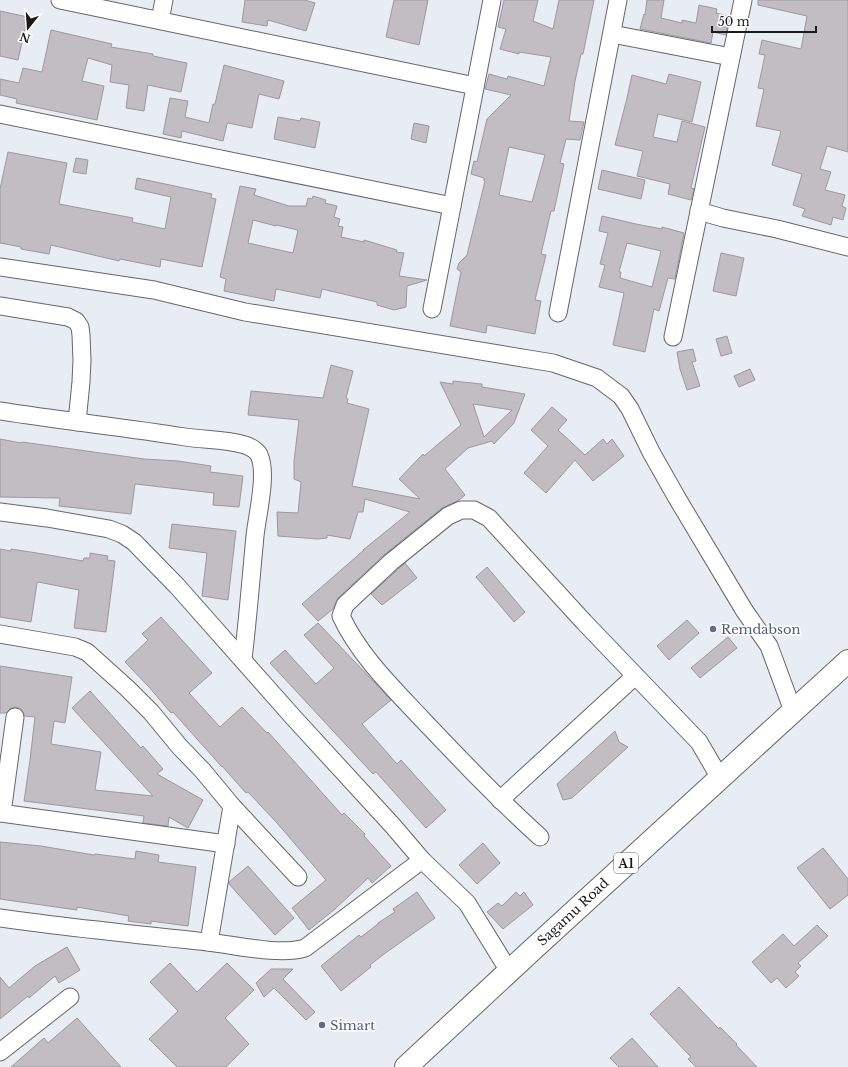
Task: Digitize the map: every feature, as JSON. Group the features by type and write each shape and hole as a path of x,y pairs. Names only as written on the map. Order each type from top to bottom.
{"highway":[{"name":"Sagamu Road","path":"415,1064 509,971 848,660"}],"street":[{"path":"60,0 475,86"},
{"path":"160,20 164,0"},
{"path":"432,309 492,0"},
{"path":"558,313 618,0"},
{"path":"673,337 743,0"},
{"path":"612,34 731,57"},
{"path":"0,114 452,206"},
{"path":"699,211 848,247"},
{"path":"0,267 154,290 245,312 553,363 597,378 621,396 630,410 651,452 681,505 740,604 769,646 792,711"},
{"path":"0,306 68,317 76,321 80,327 82,367 77,422"},
{"path":"0,411 188,437 230,441 247,445 259,454 263,467 262,487 255,537 250,607 243,659"},
{"path":"540,837 500,800 393,688 358,646 341,616 345,605 391,562 448,516 461,510 474,510 489,518 698,742 720,778"},
{"path":"0,512 109,529 122,534 134,542 177,586 422,860 466,903 509,971"},
{"path":"0,634 69,646 87,652 151,712 232,806 298,877"},
{"path":"500,800 635,676"},
{"path":"15,717 1,813 226,844"},
{"path":"209,942 232,806"},
{"path":"0,918 76,929 284,951 299,950 305,948 422,860"},
{"path":"0,1052 70,997"}],"building":[{"path":"245,0 305,0 315,3 306,31 268,20 267,26 242,22"},
{"path":"394,0 428,0 419,45 386,37"},
{"path":"504,0 538,0 533,21 553,29 559,0 594,0 583,54 581,54 575,81 569,121 584,122 580,140 566,139 560,163 564,164 554,211 551,211 541,254 546,255 535,300 541,301 535,334 487,325 486,333 450,326 461,272 457,269 459,263 467,255 485,181 484,178 471,174 474,161 477,162 487,119 511,95 485,89 489,74 507,79 508,76 544,86 551,57 519,52 519,54 500,49 506,29 498,27","holes":["509,147 545,155 532,202 499,195"]},
{"path":"647,0 664,0 661,18 682,23 682,20 696,23 699,5 717,9 716,13 729,16 726,35 713,32 711,43 640,29 644,14 645,15"},
{"path":"758,0 848,0 848,152 827,146 820,169 831,172 825,190 845,195 842,206 846,208 843,220 833,217 831,225 802,216 805,209 793,205 802,174 772,165 781,131 756,126 764,89 758,88 765,55 759,54 762,40 801,49 807,16 758,5"},
{"path":"0,11 28,17 18,60 0,56"},
{"path":"51,30 112,44 111,47 153,54 153,56 187,63 181,92 148,85 144,111 126,108 129,85 110,82 112,65 88,58 82,81 104,86 97,120 16,103 17,99 0,95 0,79 19,83 23,68 42,72"},
{"path":"224,65 284,81 279,99 259,94 252,128 228,123 223,141 182,131 181,138 163,134 170,98 188,101 185,117 209,123"},
{"path":"669,74 701,82 692,122 658,114 653,137 677,142 682,121 705,127 691,188 694,189 691,200 668,194 670,184 637,176 643,151 615,145 632,75 666,84"},
{"path":"278,117 300,121 301,118 320,122 315,148 274,139"},
{"path":"414,123 429,126 426,143 411,139"},
{"path":"8,152 67,163 59,204 133,218 132,222 165,229 171,197 135,189 137,178 212,194 211,198 216,199 202,267 161,259 160,267 120,259 119,261 51,245 49,254 21,249 21,247 0,243 0,189"},
{"path":"76,158 88,160 86,174 73,172"},
{"path":"602,170 645,180 641,199 598,189"},
{"path":"240,186 256,189 254,195 289,206 306,206 308,198 312,199 313,196 326,200 325,203 337,206 334,217 340,219 338,226 343,227 341,237 364,242 364,240 397,250 396,252 404,253 399,276 427,280 407,286 406,307 394,310 377,305 377,302 322,289 320,298 276,289 274,301 224,291 226,279 220,277","holes":["253,220 298,230 293,253 248,243"]},
{"path":"602,216 662,229 662,227 684,233 675,279 668,278 659,311 654,309 645,352 613,345 624,293 599,287 605,265 600,264 608,233 599,231","holes":["627,243 661,251 652,287 620,278 621,272 619,272"]},
{"path":"721,253 744,258 736,296 713,291"},
{"path":"727,336 732,353 721,356 716,339"},
{"path":"693,349 696,361 692,362 700,386 687,390 680,369 677,352"},
{"path":"331,365 353,371 346,398 348,399 347,403 369,409 352,486 420,499 399,479 423,454 424,456 461,425 440,382 453,384 453,381 482,384 482,387 525,394 514,423 494,444 492,441 468,448 445,469 465,495 459,500 442,508 385,554 338,598 333,609 318,621 302,604 363,550 410,512 365,499 363,512 358,512 350,539 327,535 327,538 318,539 278,536 277,512 298,513 301,482 294,479 294,461 299,420 248,415 251,391 323,398","holes":["473,404 512,410 484,437"]},
{"path":"750,369 755,380 739,387 734,376"},
{"path":"552,407 567,420 558,430 585,455 603,439 607,444 612,439 624,456 593,481 575,460 546,493 524,473 548,446 531,430"},
{"path":"0,439 144,459 178,461 211,466 210,472 243,476 239,507 213,505 214,493 135,484 131,514 59,506 60,498 0,497"},
{"path":"172,524 236,531 228,600 202,596 207,553 169,548"},
{"path":"0,549 11,551 11,549 83,561 84,558 90,558 90,553 108,556 107,560 115,561 106,632 74,628 79,590 38,582 31,622 0,617"},
{"path":"405,563 417,578 382,605 371,594"},
{"path":"487,567 525,612 514,622 476,577"},
{"path":"161,617 212,673 189,693 220,727 242,707 267,733 268,732 342,815 344,813 365,834 364,836 391,866 372,883 368,878 335,909 309,930 292,908 326,880 277,823 248,792 246,793 173,712 171,713 125,662 148,640 142,634"},
{"path":"687,620 699,633 669,660 657,646"},
{"path":"318,623 391,700 362,724 397,764 401,760 446,810 426,828 376,772 373,774 270,663 285,650 316,684 334,668 304,635"},
{"path":"728,637 737,648 700,678 691,668"},
{"path":"0,666 72,677 65,723 54,721 51,744 101,752 95,790 153,796 72,708 90,691 141,748 143,746 163,769 157,774 203,800 188,828 169,817 168,826 143,823 144,816 24,801 35,717 25,716 21,709 17,707 11,708 6,713 0,713"},
{"path":"615,731 619,742 628,747 572,798 563,800 557,784"},
{"path":"0,842 135,859 136,851 159,855 158,862 196,867 188,926 151,921 151,924 128,921 129,916 77,907 77,910 0,899"},
{"path":"483,843 500,863 477,884 459,865"},
{"path":"823,848 848,879 848,895 830,909 797,868"},
{"path":"248,866 294,918 275,935 229,884 229,882"},
{"path":"417,892 435,918 384,954 370,965 371,967 341,991 321,966 359,935 361,937 378,923 395,912 393,909"},
{"path":"516,892 520,896 524,892 533,905 503,929 487,912 498,903 502,906"},
{"path":"817,925 828,936 798,963 801,966 795,972 799,976 786,988 777,978 771,983 752,962 783,934 794,946"},
{"path":"67,947 80,970 59,983 55,976 29,998 28,996 0,1019 0,977 9,988 35,966"},
{"path":"170,963 197,992 227,963 254,990 225,1018 249,1044 226,1067 177,1067 149,1039 178,1011 150,982"},
{"path":"271,969 293,969 283,979 315,1012 306,1020 274,988 264,997 256,983"},
{"path":"679,987 719,1029 720,1027 737,1044 736,1045 757,1067 696,1067 688,1059 691,1057 650,1014"},
{"path":"77,1018 121,1067 11,1067 44,1038 48,1043"},
{"path":"632,1038 658,1067 619,1067 610,1058"}],"place":[{"name":"Remdabson","path":"713,629"},
{"name":"Simart","path":"322,1025"}]}
